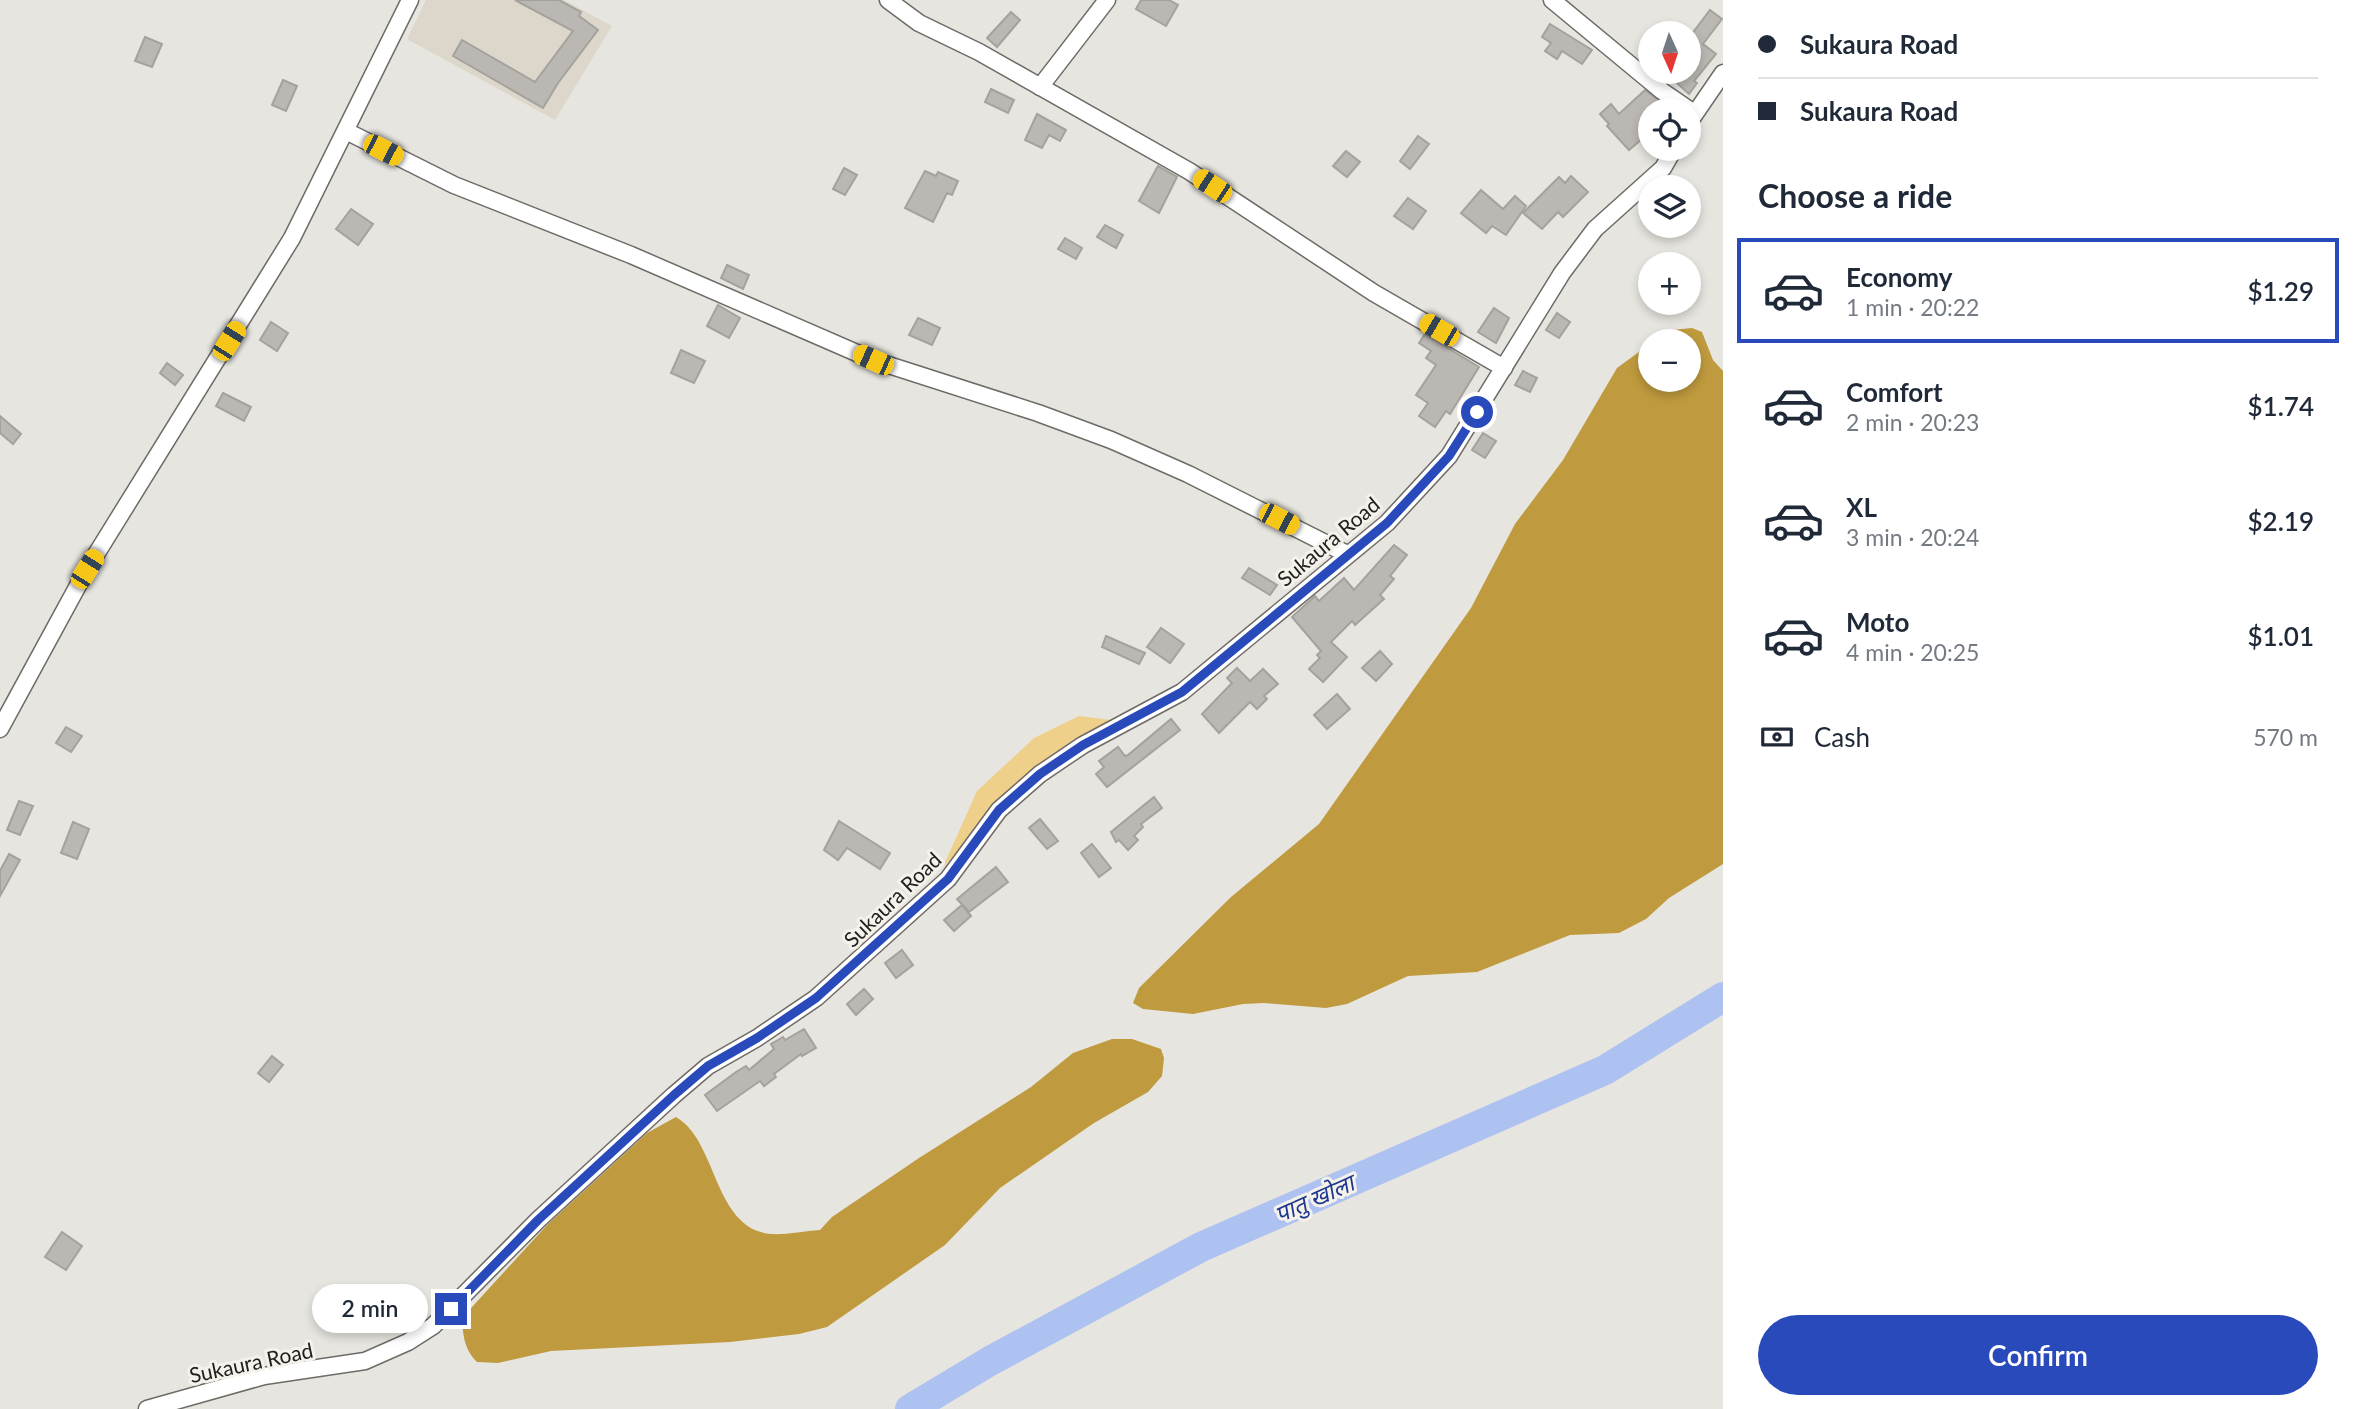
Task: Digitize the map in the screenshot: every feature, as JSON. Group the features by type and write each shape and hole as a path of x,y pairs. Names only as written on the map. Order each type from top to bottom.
{"street":[{"path":"0,729 87,569 292,237 410,0"},
{"path":"888,0 919,23 1189,171 1374,293 1504,368"},
{"path":"1040,87 1107,0"},
{"path":"1552,0 1670,98"},
{"path":"1701,104 1723,74"},
{"path":"346,131 454,185 631,255 873,360 1038,413 1122,445 1188,474 1347,554"},
{"name":"Sukaura Road","path":"147,1409 264,1376 365,1361 408,1342 433,1326 538,1220 674,1095 708,1066 757,1038 816,998 948,879 999,810 1040,774 1083,745 1182,692 1387,523 1449,456 1562,273 1587,240 1663,168 1667,161"}],"shaded area":[{"path":"426,0 564,0 612,26 555,120 407,39"},
{"path":"1701,332 1713,360 1723,371 1723,864 1669,898 1646,919 1619,933 1570,935 1477,972 1408,976 1347,1004 1326,1008 1243,1004 1193,1014 1143,1009 1133,1003 1139,988 1231,897 1319,824 1471,608 1515,524 1563,460 1617,368 1638,353 1638,392 1701,392"},
{"path":"1079,716 1111,720 1035,768 943,867 977,791 1034,738"},
{"path":"1112,1039 1132,1039 1161,1049 1164,1058 1162,1076 1148,1092 1094,1123 1000,1188 945,1245 827,1327 799,1334 730,1342 551,1351 498,1363 477,1362 467,1347 462,1318 547,1225 647,1133 676,1117 695,1136 727,1202 745,1224 757,1231 771,1234 820,1230 832,1217 919,1158 1031,1087 1073,1053"}],"building":[{"path":"515,0 559,0 581,12 579,16 598,30 558,83 543,108 453,56 462,40 535,82 573,31"},
{"path":"1141,0 1169,0 1178,5 1166,26 1136,9"},
{"path":"1710,10 1722,19 1703,44 1716,54 1701,72 1701,22"},
{"path":"1011,12 1020,20 997,47 987,38"},
{"path":"1550,24 1592,50 1582,64 1562,51 1557,59 1545,51 1551,43 1542,37"},
{"path":"145,37 162,44 152,67 135,61"},
{"path":"283,80 297,86 286,111 272,105"},
{"path":"1678,84 1696,84 1689,94"},
{"path":"991,89 1014,100 1008,113 985,102"},
{"path":"1645,90 1655,98 1638,98 1638,142 1629,150 1600,114 1611,104 1619,114"},
{"path":"1037,114 1066,130 1060,141 1049,135 1042,148 1025,140"},
{"path":"1418,136 1429,144 1410,169 1400,161"},
{"path":"1346,151 1360,162 1347,177 1333,166"},
{"path":"1158,166 1177,177 1159,213 1139,201"},
{"path":"844,168 857,175 845,195 833,189"},
{"path":"925,171 936,176 938,172 958,181 952,195 947,193 933,222 905,208"},
{"path":"1571,176 1588,192 1563,217 1558,212 1542,229 1523,213 1559,177 1565,183"},
{"path":"1481,190 1503,209 1515,196 1526,206 1506,235 1492,226 1486,233 1461,213"},
{"path":"1408,198 1426,211 1413,229 1394,216"},
{"path":"351,209 373,224 358,245 336,229"},
{"path":"1105,225 1123,235 1116,248 1097,237"},
{"path":"1065,238 1082,248 1076,259 1058,249"},
{"path":"727,265 749,275 743,289 721,278"},
{"path":"718,305 740,318 729,338 707,326"},
{"path":"1494,308 1509,318 1496,343 1478,332"},
{"path":"1557,313 1570,322 1559,338 1546,330"},
{"path":"918,318 940,328 932,345 909,335"},
{"path":"271,322 288,333 277,351 260,340"},
{"path":"1425,334 1479,367 1450,414 1446,411 1435,427 1419,416 1428,403 1416,395 1436,365 1426,358 1431,351 1419,343"},
{"path":"681,350 705,361 694,383 671,373"},
{"path":"167,363 183,375 175,385 160,373"},
{"path":"1523,371 1537,378 1530,392 1515,385"},
{"path":"223,393 251,407 244,421 216,406"},
{"path":"0,416 21,434 13,444 0,433"},
{"path":"1483,433 1496,441 1485,458 1472,450"},
{"path":"1394,545 1407,555 1390,576 1394,579 1380,595 1384,599 1355,625 1352,621 1331,642 1347,657 1323,682 1309,669 1320,658 1317,655 1321,651 1292,617 1315,596 1319,601 1344,578 1354,590"},
{"path":"1249,568 1277,585 1270,595 1242,578"},
{"path":"1161,628 1184,644 1170,663 1147,647"},
{"path":"1106,636 1145,653 1139,664 1102,647"},
{"path":"1380,651 1392,664 1376,681 1362,668"},
{"path":"1237,668 1250,681 1263,669 1278,684 1264,696 1267,699 1257,709 1250,702 1219,733 1202,714 1232,683 1227,678"},
{"path":"1337,694 1350,709 1327,729 1314,715"},
{"path":"1171,719 1180,730 1107,787 1096,774 1104,767 1099,761 1118,747 1125,756 1128,755"},
{"path":"66,727 82,736 71,752 56,743"},
{"path":"1154,797 1162,808 1141,824 1143,827 1134,836 1138,840 1128,850 1119,840 1116,842 1111,832"},
{"path":"19,801 33,806 20,835 7,830"},
{"path":"1040,819 1058,841 1047,849 1029,828"},
{"path":"839,821 890,853 880,869 847,848 838,860 824,850"},
{"path":"73,822 89,829 77,859 61,853"},
{"path":"1092,844 1111,868 1099,877 1081,853"},
{"path":"9,854 20,860 0,896 0,871"},
{"path":"996,867 1008,882 969,912 957,899"},
{"path":"962,905 971,916 954,931 944,920"},
{"path":"902,950 913,965 896,978 885,963"},
{"path":"864,989 873,999 856,1015 847,1004"},
{"path":"804,1029 816,1048 802,1056 801,1054 774,1074 776,1077 764,1086 760,1081 717,1111 705,1095 746,1066 749,1070 774,1049 771,1044 783,1037 785,1040"},
{"path":"272,1056 283,1065 269,1082 258,1073"},
{"path":"62,1232 82,1246 66,1270 45,1257"}],"waterway":[{"name":"पातु खोला","path":"910,1409 990,1361 1201,1247 1605,1070 1723,997"}],"route":[{"path":"451,1309 538,1220 674,1095 708,1066 757,1038 816,998 948,879 999,810 1040,774 1083,745 1182,692 1387,523 1449,456 1477,412"}]}
